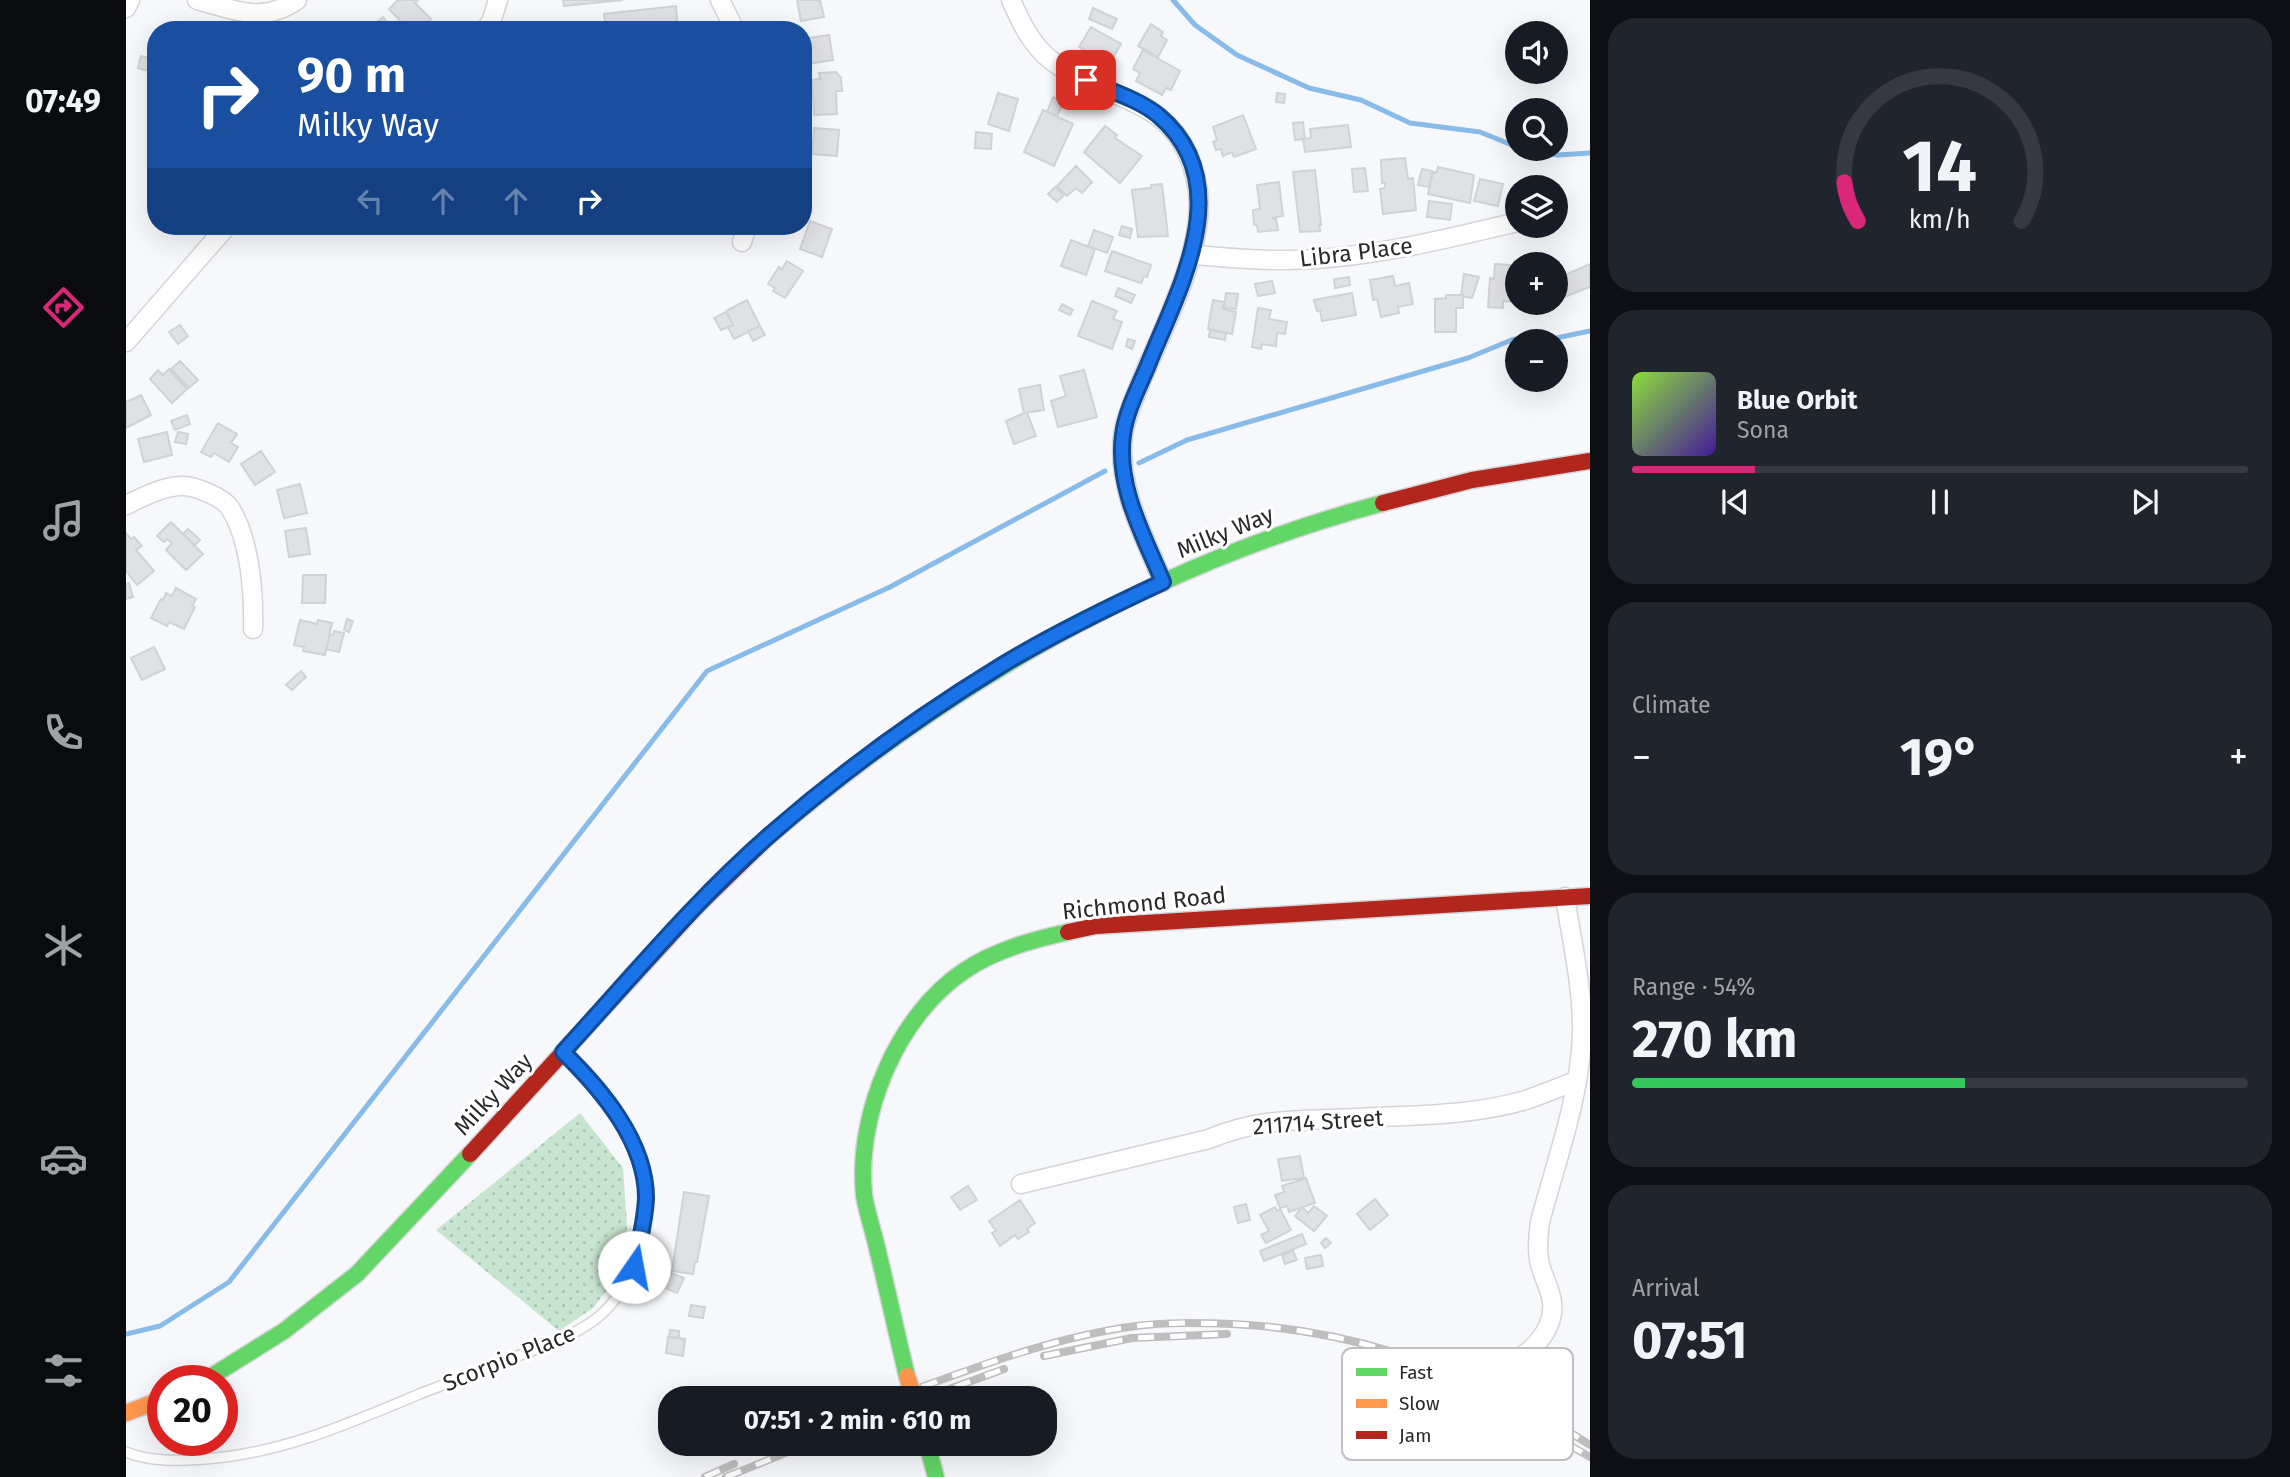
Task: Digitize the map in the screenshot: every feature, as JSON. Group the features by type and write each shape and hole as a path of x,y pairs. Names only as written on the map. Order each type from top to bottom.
{"main road":[{"name":"Milky Way","path":"234,1365 299,1322 357,1274 687,917 744,859 844,775 935,708 999,667 1079,622 1163,582 1266,539 1370,506 1458,483 1590,461"},
{"name":"Richmond Road","path":"910,1386 864,1193 866,1145 875,1100 886,1066 902,1037 934,996 962,972 1019,944 1096,926 1590,896"},
{"path":"126,1413 147,1405"},
{"path":"930,1456 936,1477"}],"street":[{"path":"126,8 130,0"},
{"path":"197,0 255,14 282,10 297,0"},
{"path":"491,21 498,0"},
{"path":"720,0 730,21"},
{"path":"1012,0 1027,32 1052,61 1156,113 1174,130 1187,153 1197,184 1199,213 1192,255 1132,404 1123,435 1123,467 1129,501 1163,582"},
{"name":"Libra Place","path":"1192,255 1287,261 1339,257 1433,242 1505,225"},
{"path":"126,342 219,235"},
{"path":"126,505 161,490 183,485 207,492 229,506 242,536 254,596 253,629"},
{"path":"1531,1348 1546,1332 1551,1316 1552,1301 1540,1266 1540,1222 1580,1060 1582,1015 1565,897"},
{"name":"211714 Street","path":"1021,1184 1209,1139 1260,1123 1419,1115 1489,1108 1525,1100 1576,1081"}],"lane":[{"name":"Scorpio Place","path":"126,1452 148,1458 188,1461 239,1457 276,1449 568,1338 595,1320 622,1290 634,1267 646,1198 642,1167 635,1147 609,1104 563,1052"}],"green space":[{"path":"580,1113 623,1168 627,1226 625,1262 593,1308 559,1331 436,1230"}],"building":[{"path":"398,0 418,0 415,3 431,19 400,21 389,9"},
{"path":"563,0 623,0 564,6"},
{"path":"797,0 820,0 824,17 801,21"},
{"path":"676,6 677,21 605,21 604,14"},
{"path":"1093,8 1117,19 1112,29 1089,19"},
{"path":"1151,24 1163,32 1161,36 1167,40 1158,57 1138,46"},
{"path":"1091,27 1121,44 1109,65 1079,47"},
{"path":"829,35 833,60 812,63 812,38"},
{"path":"1143,50 1180,71 1171,90 1166,88 1162,95 1136,81 1140,73 1133,69"},
{"path":"141,56 147,58 147,70 138,68"},
{"path":"836,72 841,78 842,91 836,91 837,114 814,115 812,80 820,79 819,73"},
{"path":"998,93 1018,99 1009,131 988,124"},
{"path":"1277,93 1285,94 1284,103 1276,102"},
{"path":"1053,97 1064,102 1057,116 1047,112"},
{"path":"1043,110 1073,124 1054,166 1024,152"},
{"path":"1243,115 1256,149 1234,157 1232,152 1223,156 1221,149 1216,150 1213,142 1217,140 1213,127"},
{"path":"1303,122 1305,139 1295,140 1293,123"},
{"path":"1348,125 1351,147 1305,152 1303,139 1311,138 1310,129"},
{"path":"1105,126 1117,135 1115,138 1142,156 1120,183 1084,152"},
{"path":"814,128 839,130 837,156 812,154"},
{"path":"976,132 992,134 991,149 975,148"},
{"path":"1405,158 1408,179 1413,178 1416,210 1383,214 1380,189 1385,188 1385,183 1382,183 1381,160"},
{"path":"1076,166 1092,182 1082,193 1076,188 1067,196 1057,186"},
{"path":"1438,167 1474,175 1470,203 1428,194 1433,172 1436,173"},
{"path":"1365,168 1368,191 1354,192 1352,169"},
{"path":"1422,169 1432,171 1429,187 1418,185"},
{"path":"1315,170 1320,231 1300,232 1293,172"},
{"path":"1480,179 1503,184 1498,206 1474,201"},
{"path":"1279,182 1283,216 1272,218 1276,219 1278,230 1258,232 1257,225 1254,225 1253,210 1260,209 1257,185"},
{"path":"1162,184 1168,236 1138,237 1132,190"},
{"path":"1055,187 1064,195 1057,202 1048,194"},
{"path":"1429,201 1452,204 1450,220 1427,217"},
{"path":"812,222 832,229 822,257 800,249 805,235 812,235"},
{"path":"1122,226 1132,229 1130,238 1119,235"},
{"path":"1094,230 1113,237 1107,253 1088,246"},
{"path":"1071,240 1095,249 1086,275 1061,266"},
{"path":"1112,251 1151,265 1147,277 1144,276 1141,283 1105,271"},
{"path":"787,261 803,271 785,298 773,291 775,288 768,284 779,267 782,269"},
{"path":"1495,264 1505,265 1503,308 1488,307 1490,278 1494,279"},
{"path":"1590,264 1590,287 1568,296 1568,274"},
{"path":"1464,274 1479,277 1472,298 1461,296"},
{"path":"1393,276 1395,286 1409,283 1413,304 1398,307 1399,313 1381,317 1377,299 1373,300 1370,280"},
{"path":"1349,277 1350,285 1335,288 1334,279"},
{"path":"1272,281 1275,293 1258,296 1255,284"},
{"path":"1118,288 1135,295 1131,303 1115,296"},
{"path":"1226,293 1238,294 1236,309 1224,308"},
{"path":"1352,293 1356,315 1322,321 1314,300"},
{"path":"1446,295 1463,295 1463,308 1456,308 1456,332 1435,332 1435,299 1446,298"},
{"path":"747,300 760,326 734,339 728,327 733,325 726,311"},
{"path":"1213,300 1224,302 1223,309 1236,312 1232,334 1208,329"},
{"path":"1092,301 1117,311 1113,319 1122,322 1112,349 1078,336"},
{"path":"1062,304 1073,310 1070,315 1059,310"},
{"path":"1258,308 1271,310 1269,319 1287,322 1285,334 1277,333 1276,346 1262,344 1261,349 1252,347"},
{"path":"726,312 733,325 721,330 714,318"},
{"path":"180,325 188,336 178,344 169,332"},
{"path":"760,326 765,335 753,341 748,331"},
{"path":"1210,330 1226,333 1225,340 1209,337"},
{"path":"1128,339 1135,341 1132,349 1126,346"},
{"path":"180,361 198,380 189,388 171,369"},
{"path":"169,369 187,389 172,403 150,379 158,370 163,375"},
{"path":"1084,370 1097,417 1058,427 1051,401 1066,396 1060,376"},
{"path":"1040,385 1044,410 1024,413 1019,389"},
{"path":"141,395 151,415 126,428 126,402"},
{"path":"1027,413 1036,436 1014,444 1006,421"},
{"path":"187,415 190,424 175,430 171,421"},
{"path":"218,423 237,434 231,443 238,447 229,462 214,453 211,457 201,452"},
{"path":"167,432 172,455 144,462 138,439"},
{"path":"178,432 188,434 186,444 175,442"},
{"path":"261,451 275,472 255,485 241,464"},
{"path":"300,484 307,513 284,518 277,490"},
{"path":"171,522 203,554 186,570 166,550 172,543 167,539 164,542 157,536"},
{"path":"306,528 310,554 289,557 285,531"},
{"path":"188,529 200,540 195,545 183,534"},
{"path":"126,533 142,546 136,550 154,571 137,585 126,571"},
{"path":"303,575 326,575 325,603 302,603"},
{"path":"129,583 133,597 126,599 126,584"},
{"path":"176,588 196,599 184,629 169,622 167,626 151,618 166,593 172,596"},
{"path":"347,619 353,621 349,632 344,630"},
{"path":"300,620 317,624 318,620 332,623 325,655 303,651 304,647 294,645"},
{"path":"334,631 344,633 339,652 326,649"},
{"path":"154,647 165,669 142,680 131,658"},
{"path":"301,671 306,677 292,690 286,685"},
{"path":"1300,1156 1304,1178 1282,1181 1278,1159"},
{"path":"1306,1178 1315,1203 1289,1212 1287,1206 1280,1208 1275,1195 1284,1192 1282,1186"},
{"path":"968,1186 977,1200 960,1210 951,1197"},
{"path":"684,1192 709,1196 693,1274 672,1271"},
{"path":"1375,1199 1388,1215 1370,1230 1357,1214"},
{"path":"1020,1200 1035,1223 1027,1229 1029,1232 1018,1239 1015,1235 1000,1246 992,1233 996,1231 989,1221"},
{"path":"1246,1204 1250,1220 1238,1223 1234,1207"},
{"path":"1314,1206 1327,1216 1314,1231 1295,1216 1302,1207 1308,1213"},
{"path":"1275,1207 1277,1211 1280,1209 1291,1230 1266,1243 1261,1235 1269,1231 1260,1215"},
{"path":"1302,1234 1306,1244 1264,1261 1260,1251"},
{"path":"1326,1238 1331,1243 1325,1248 1321,1243"},
{"path":"1293,1251 1297,1260 1285,1264 1282,1255"},
{"path":"1321,1255 1323,1266 1307,1269 1305,1258"},
{"path":"664,1270 684,1278 677,1293 658,1285"},
{"path":"691,1305 705,1307 703,1318 689,1316"},
{"path":"670,1330 679,1331 679,1338 669,1337"},
{"path":"668,1337 685,1339 683,1356 666,1353"}],"waterway":[{"path":"1173,0 1195,25 1237,55 1309,88 1361,100 1410,123 1480,132 1505,142"},
{"path":"1568,154 1590,153"},
{"path":"1568,336 1590,331"},
{"path":"1139,463 1187,440 1468,358 1505,343"},
{"path":"126,1334 160,1326 229,1282 707,671 890,587 1105,471"}],"railway":[{"path":"925,1386 1043,1346 1105,1331 1148,1325 1232,1324 1280,1328 1380,1348"},
{"path":"1044,1356 1132,1338 1227,1334"},
{"path":"958,1386 1004,1369"},
{"path":"1573,1435 1590,1445"},
{"path":"1573,1447 1590,1457"},
{"path":"726,1477 778,1456"},
{"path":"705,1477 734,1464"}],"traffic: fast":[{"path":"769,836 908,728 1058,635 1136,595 1216,559 1299,528 1383,503"},
{"path":"907,1376 864,1195 863,1164 874,1101 901,1041 919,1014 940,990 988,957 1027,942 1068,932"},
{"path":"230,1365 284,1331 357,1274 470,1154"},
{"path":"930,1456 936,1477"}],"traffic: slow":[{"path":"907,1376 910,1386"},
{"path":"126,1413 147,1405"}],"traffic: jam":[{"path":"1383,503 1472,480 1590,461"},
{"path":"470,1154 696,907 769,836"},
{"path":"1068,932 1096,926 1590,896"}],"route":[{"path":"634,1267 646,1198 642,1167 635,1147 609,1104 563,1052 744,859 844,775 935,708 999,667 1079,622 1163,582 1129,501 1123,467 1123,435 1132,404 1192,255 1199,213 1197,184 1187,153 1174,130 1156,113 1086,80"}]}
